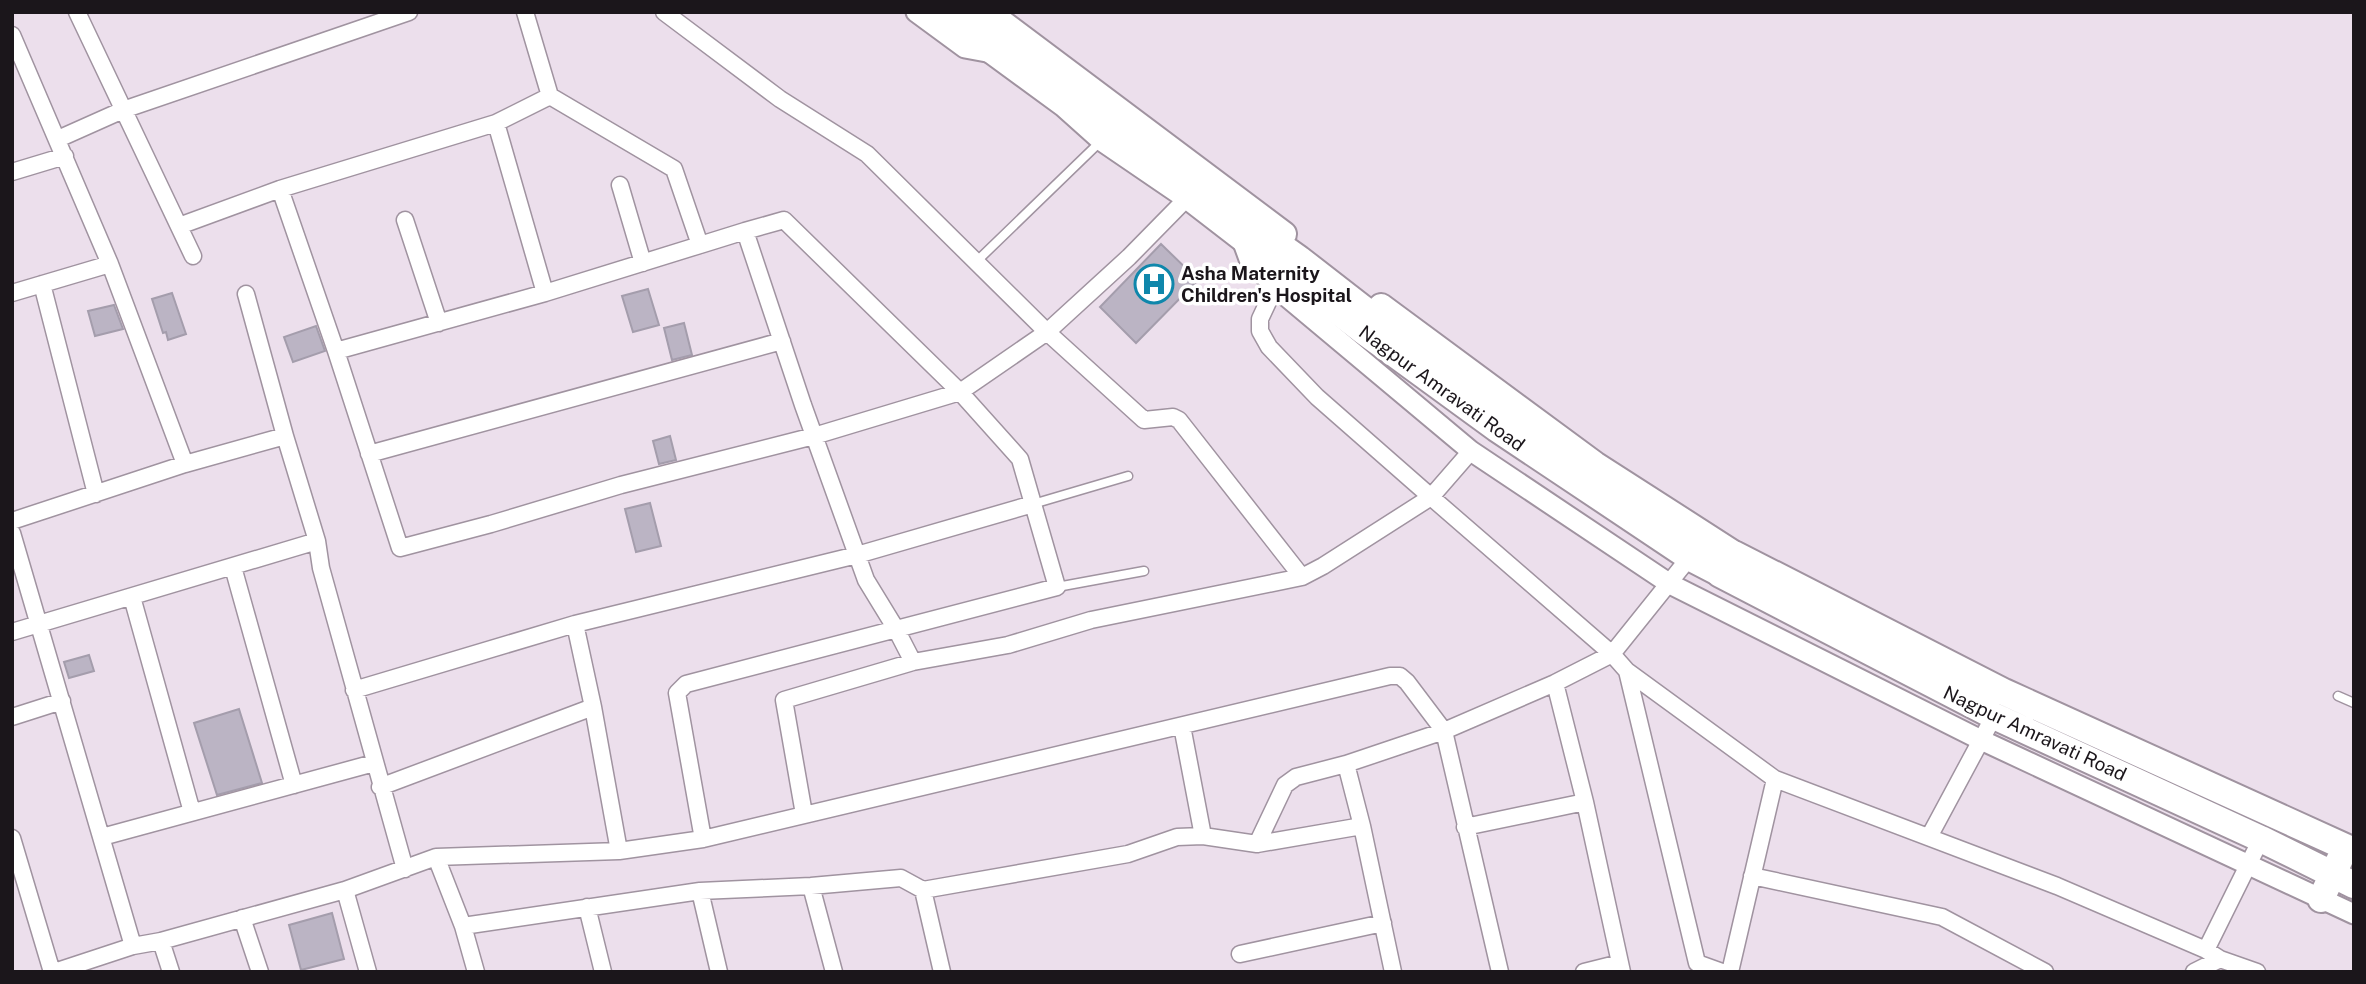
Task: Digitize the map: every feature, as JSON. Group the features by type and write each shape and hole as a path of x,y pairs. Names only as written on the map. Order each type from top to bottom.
{"highway":[{"path":"963,12 1075,93 1113,127 1299,259 1420,353 1692,551"},
{"name":"Nagpur Amravati Road","path":"1692,551 1728,564 2350,849"},
{"name":"Nagpur Amravati Road","path":"1728,564 1994,716 2262,839 2343,880"},
{"path":"2321,899 2343,880 2350,849"}],"main road":[{"name":"Nagpur Amravati Road","path":"938,12 1065,105 1103,139 1188,197 1363,332 1496,429 1692,551"},
{"name":"Nagpur Amravati Road","path":"988,12 1728,564"}],"street":[{"path":"77,12 193,256"},
{"path":"58,139 123,110 409,12"},
{"path":"525,12 550,96 674,169 700,245"},
{"path":"664,12 780,99 867,154 1047,332 1144,420 1173,417 1179,420 1302,577"},
{"path":"916,12 965,48 993,53"},
{"path":"12,35 110,264 184,464"},
{"path":"179,226 280,189 496,122 550,96"},
{"path":"496,122 545,293"},
{"path":"12,172 65,156"},
{"path":"620,185 643,263"},
{"path":"280,189 400,548 621,485 814,436 960,392 1047,332 1129,257 1188,197"},
{"path":"405,220 439,323"},
{"path":"336,351 545,293 785,220 960,392 1020,459 1057,587 681,687 677,693 703,839"},
{"path":"745,231 866,580 896,628 913,662"},
{"path":"1240,236 1249,259 1275,287 1471,451 1670,584 1979,739 2354,915"},
{"path":"12,293 110,264"},
{"path":"42,284 96,494"},
{"path":"1275,287 1260,319 1260,331 1269,347 1317,397 1612,654 1627,671 1775,779 2057,886 2257,972"},
{"path":"246,294 317,541 321,568 380,788 405,869"},
{"path":"369,454 782,341"},
{"path":"12,521 184,464 285,436"},
{"path":"804,814 784,700 913,662 1008,645 1091,620 1302,577 1431,497 1471,451"},
{"path":"354,690 575,624 857,555 1032,504"},
{"path":"12,533 133,946"},
{"path":"12,632 317,541"},
{"path":"1257,844 1285,785 1296,777 1346,764 1444,731 1555,683 1612,654 1670,584 1692,551"},
{"path":"233,567 294,785"},
{"path":"132,597 192,813"},
{"path":"575,624 619,851"},
{"path":"1627,671 1697,964 1721,972"},
{"path":"12,838 53,972 133,946 161,941 345,890 436,857 619,851 703,839 1390,676 1400,676 1444,731 1500,972"},
{"path":"1555,683 1585,802 1621,967 1584,972"},
{"path":"12,717 62,701"},
{"path":"380,788 593,707"},
{"path":"1929,837 1979,739 1994,716"},
{"path":"1182,726 1203,836"},
{"path":"102,837 374,763"},
{"path":"1346,764 1363,826 1393,972"},
{"path":"1730,972 1775,779"},
{"path":"1465,827 1585,802"},
{"path":"463,926 700,891 811,886 901,878 923,890 1128,854 1177,837 1203,836 1257,844 1363,826"},
{"path":"2193,972 2213,954 2249,864 2262,839"},
{"path":"436,857 463,926 476,972"},
{"path":"1752,876 1942,917 2045,972"},
{"path":"811,886 834,972"},
{"path":"345,890 368,972"},
{"path":"923,890 942,972"},
{"path":"700,891 719,972"},
{"path":"587,907 603,972"},
{"path":"243,918 260,972"},
{"path":"1240,954 1383,923"},
{"path":"161,941 171,972"}],"lane":[{"path":"977,261 1103,139"},
{"path":"1032,504 1128,476"},
{"path":"1057,587 1144,571"},
{"path":"2338,696 2354,704"}],"building":[{"path":"1161,244 1198,280 1136,343 1100,307"},
{"path":"648,289 659,325 633,332 622,296"},
{"path":"172,293 186,334 168,340 166,332 163,333 152,299"},
{"path":"114,305 123,329 95,336 88,311"},
{"path":"684,323 692,355 672,360 664,328"},
{"path":"316,326 325,351 293,362 284,337"},
{"path":"670,436 676,460 659,464 653,441"},
{"path":"650,503 661,546 636,552 625,509"},
{"path":"89,655 94,671 69,678 64,662"},
{"path":"239,709 262,783 217,795 194,723"},
{"path":"332,913 344,959 301,970 289,925"}],"place":[{"name":"Asha Maternity Children's Hospital","path":"1154,284"}]}
